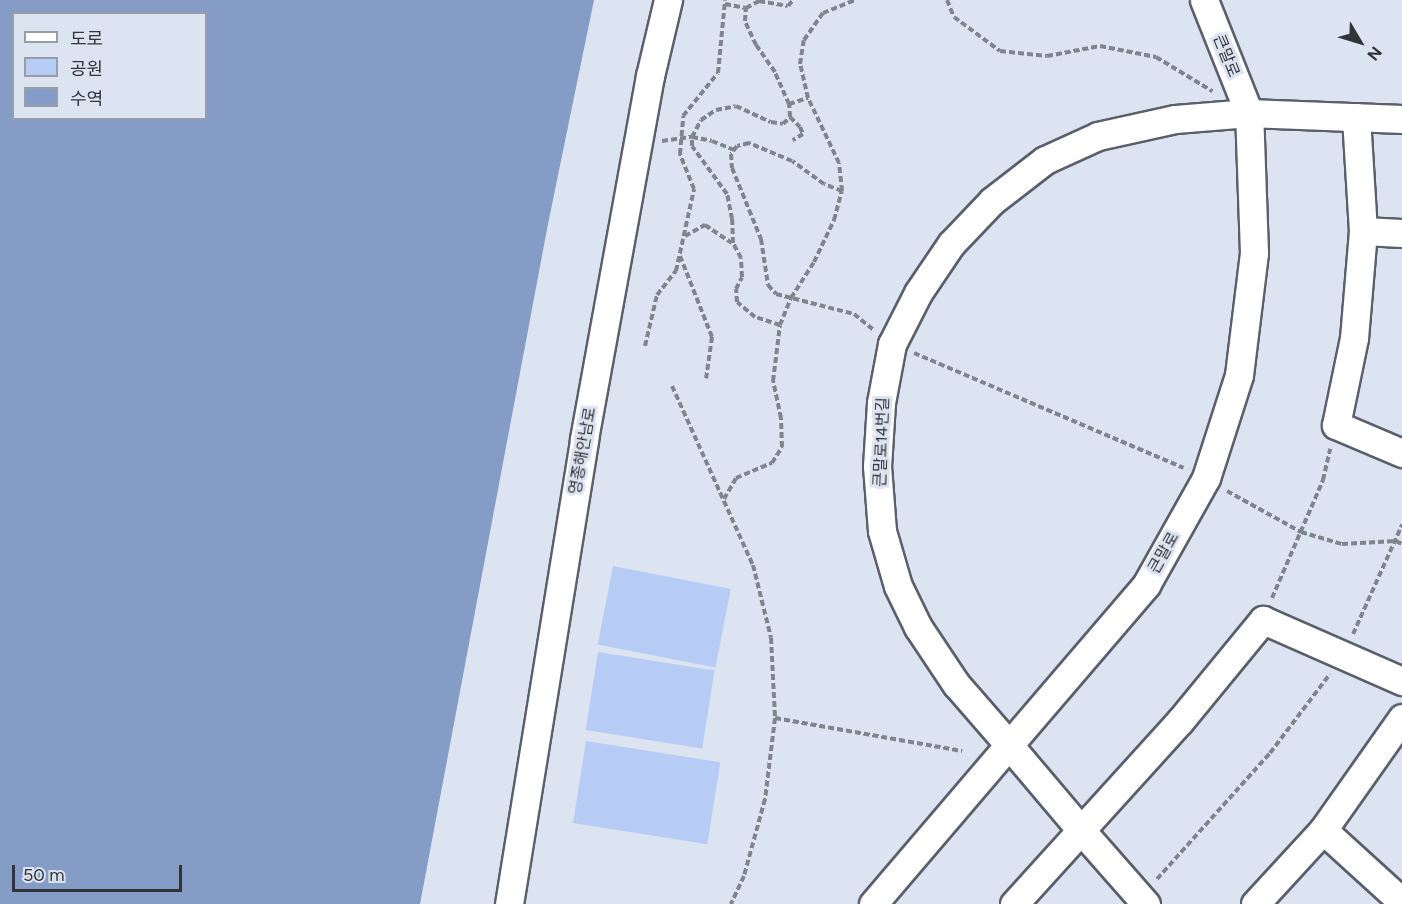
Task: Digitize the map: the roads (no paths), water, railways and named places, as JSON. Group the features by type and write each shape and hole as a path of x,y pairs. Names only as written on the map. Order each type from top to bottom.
{"street":[{"name":"영종해안남로","path":"509,904 584,440 650,76 668,0"},
{"name":"큰말로","path":"873,904 1146,585 1206,478 1239,375 1254,254 1249,113 1204,0"},
{"path":"1249,113 1402,119"},
{"name":"큰말로14번길","path":"1143,901 956,684 918,627 897,586 882,531 877,466 881,403 892,344 918,294 951,244 992,201 1045,160 1098,136 1175,119 1249,113"},
{"path":"1356,117 1362,231 1354,338 1336,425 1402,453"},
{"path":"1362,231 1402,233"},
{"path":"1014,904 1180,721 1263,620 1402,681"},
{"path":"1255,904 1323,830 1402,718"},
{"path":"1323,830 1402,902"}],"water":[{"path":"0,0 594,0 548,224 420,904 0,904"}]}
